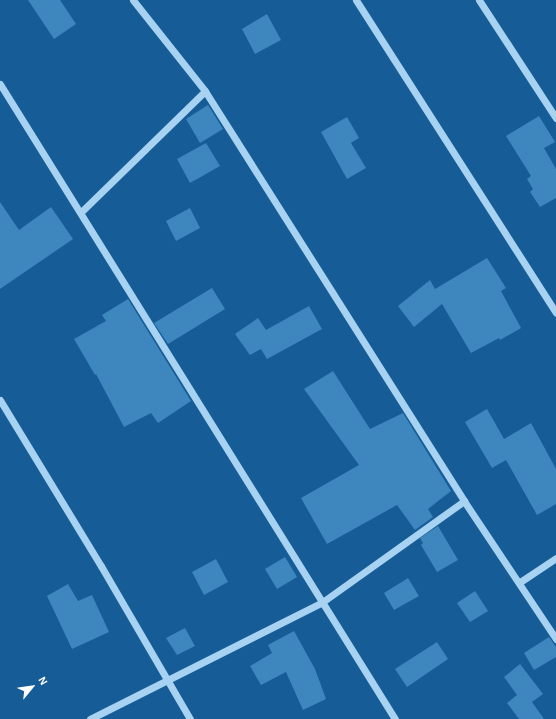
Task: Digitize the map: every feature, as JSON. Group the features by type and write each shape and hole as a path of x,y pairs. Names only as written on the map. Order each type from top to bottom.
{"street":[{"path":"133,0 205,91 464,501 520,582 556,639"},
{"path":"356,0 556,313"},
{"path":"479,0 556,118"},
{"path":"0,84 81,212 321,603 395,719"},
{"path":"81,212 205,91"},
{"path":"0,400 102,566 190,719"},
{"path":"90,719 168,682 321,603 464,501"},
{"path":"520,582 556,558"}],"building":[{"path":"28,0 60,0 76,24 54,39"},
{"path":"267,14 281,40 255,54 242,29"},
{"path":"208,105 223,129 200,143 186,119"},
{"path":"539,116 555,142 544,148 556,169 556,198 540,207 530,192 533,189 527,179 531,176 506,136"},
{"path":"347,117 359,138 351,143 366,168 347,179 321,132"},
{"path":"206,143 220,166 190,183 177,159"},
{"path":"0,202 19,230 51,207 73,239 0,289"},
{"path":"190,208 200,228 176,241 166,221"},
{"path":"487,258 506,288 501,291 521,328 500,340 499,338 471,353 442,304 414,327 398,306 430,280 435,289"},
{"path":"212,288 225,309 168,344 154,323"},
{"path":"128,299 191,401 158,423 151,413 124,427 96,374 95,375 74,339 106,321 102,315"},
{"path":"309,306 322,329 267,359 261,349 250,355 235,334 258,318 266,330"},
{"path":"333,371 370,429 403,413 451,491 428,509 433,517 415,530 397,505 327,544 301,498 359,465 304,389"},
{"path":"487,409 504,439 531,423 556,469 556,504 537,515 506,460 492,468 465,422"},
{"path":"438,526 458,560 437,572 421,545 423,543 420,538"},
{"path":"285,557 297,577 277,589 265,569"},
{"path":"216,559 228,582 204,595 192,572"},
{"path":"408,578 419,596 394,610 384,593"},
{"path":"68,584 78,601 92,595 109,632 72,649 47,596"},
{"path":"475,591 488,611 470,622 457,603"},
{"path":"185,628 195,646 177,655 166,638"},
{"path":"294,631 315,669 326,699 303,710 286,672 261,685 250,666 272,653 268,645"},
{"path":"549,637 556,647 556,657 534,670 524,653"},
{"path":"437,642 448,659 407,687 395,669"},
{"path":"520,664 543,694 532,702 544,719 519,719 507,703 517,695 504,677"}]}
